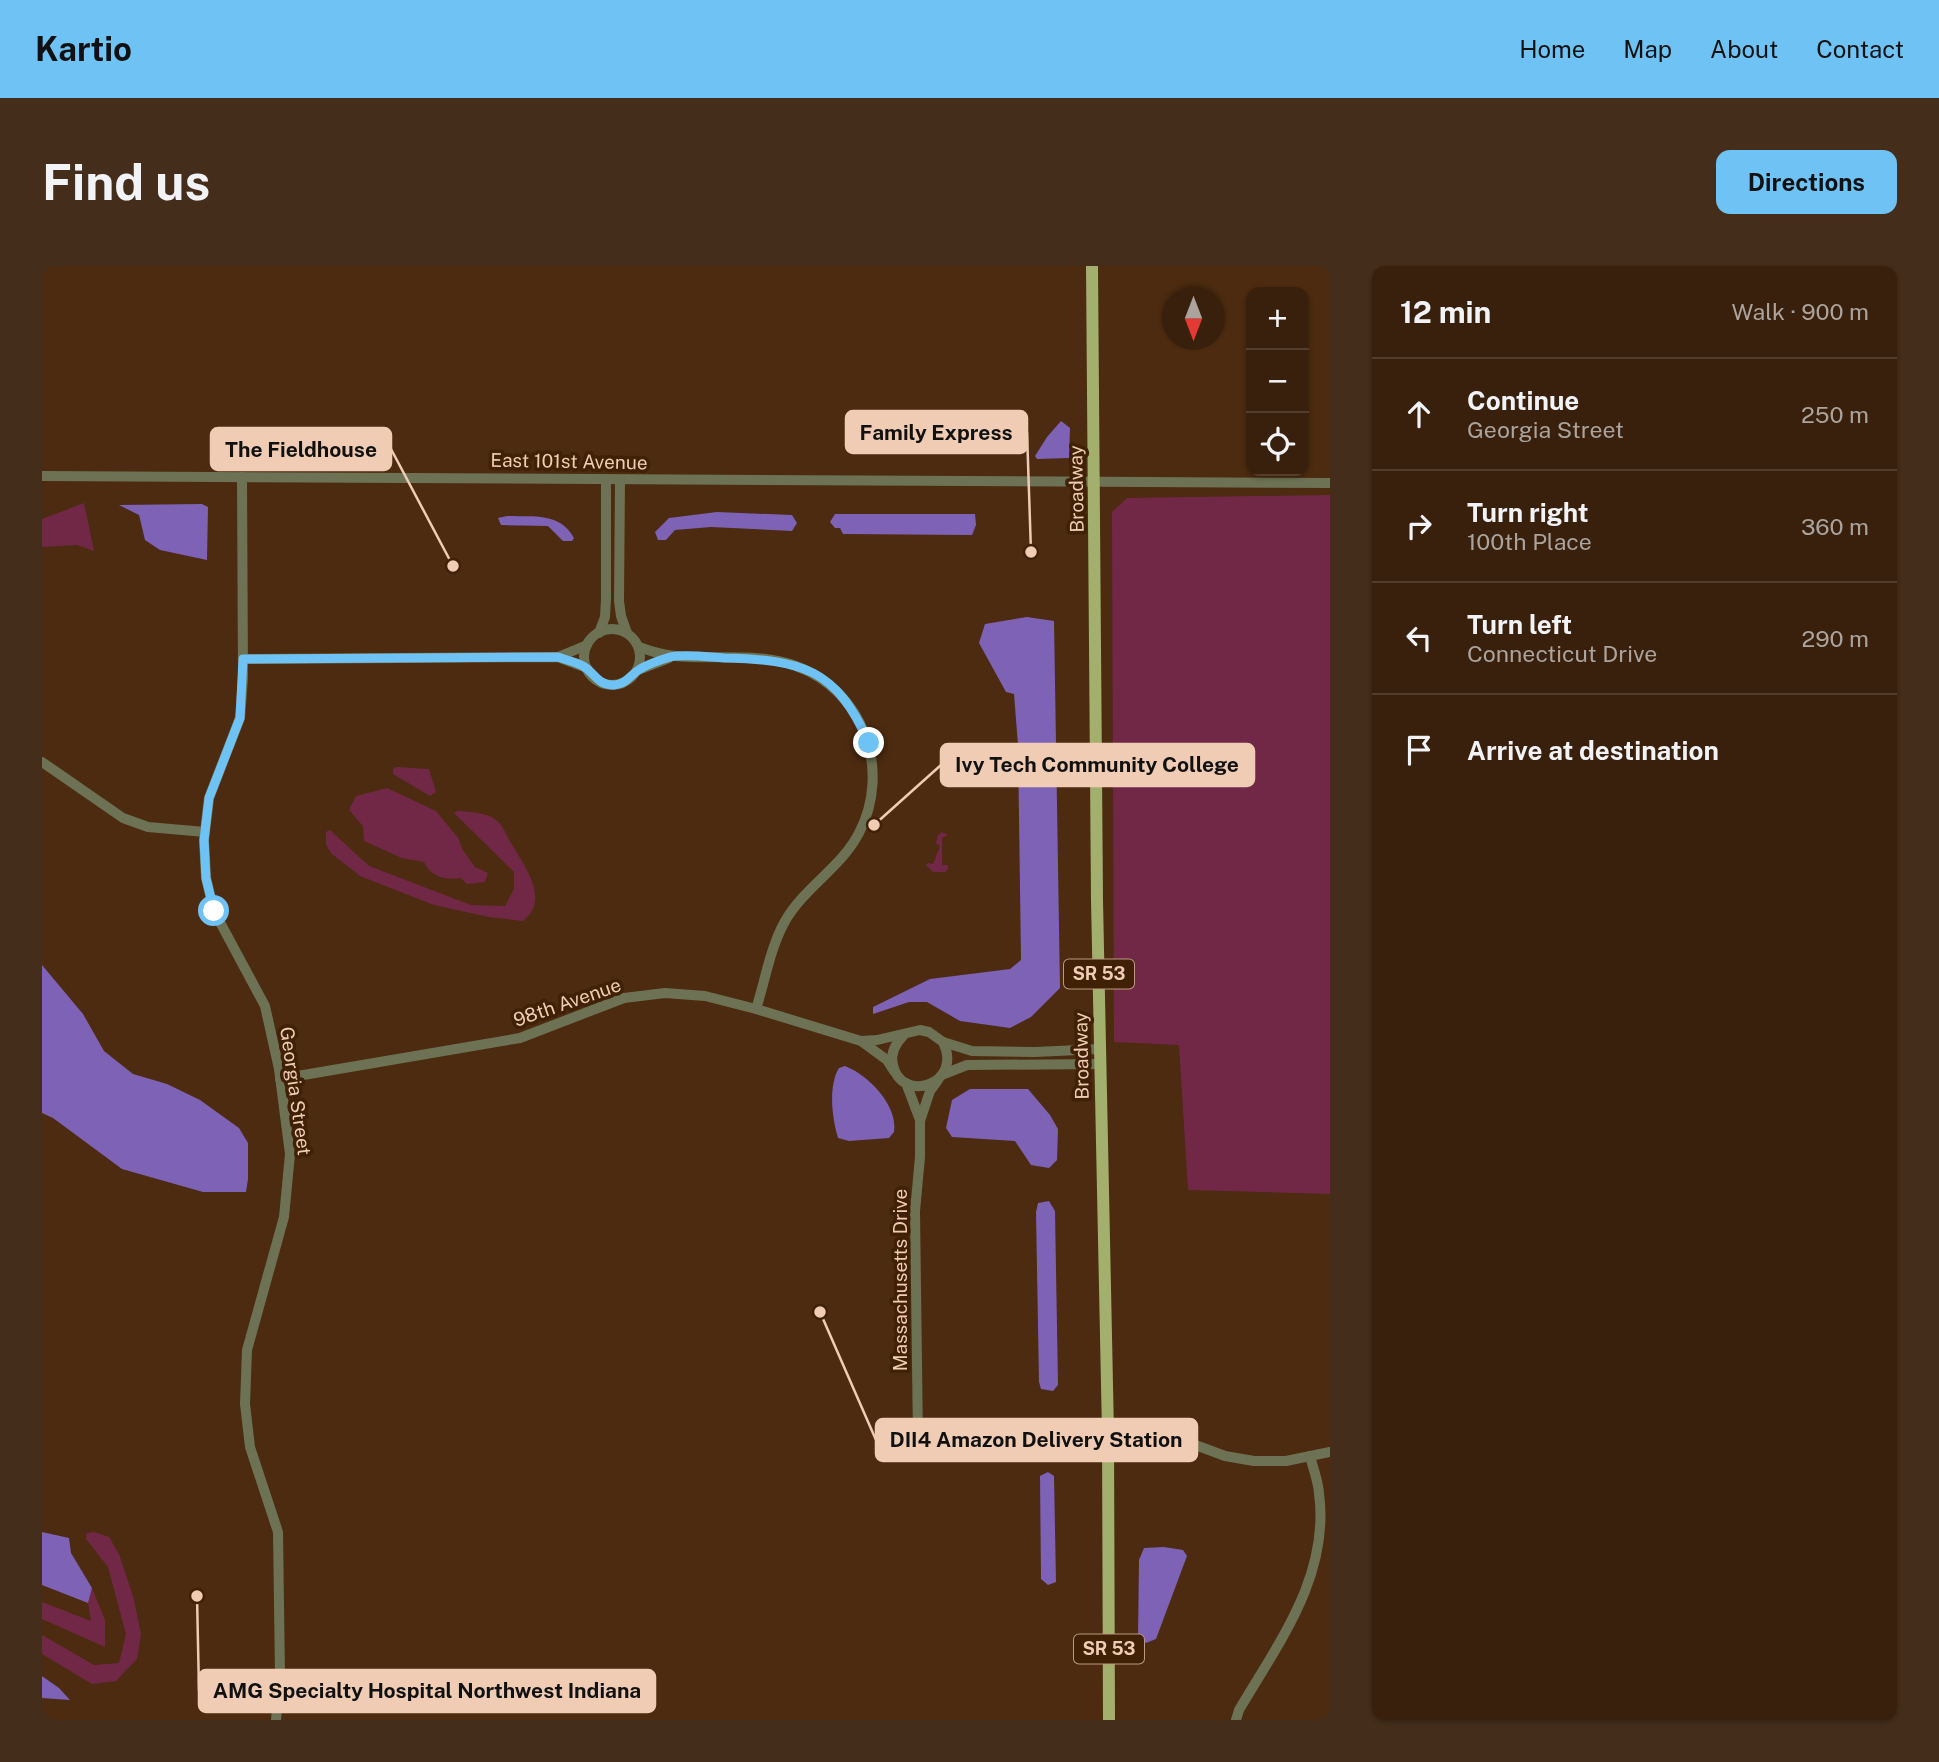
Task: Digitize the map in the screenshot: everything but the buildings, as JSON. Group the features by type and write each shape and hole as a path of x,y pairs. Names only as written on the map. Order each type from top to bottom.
{"main road":[{"name":"Broadway","path":"1092,266 1100,1064 1108,1433 1109,1720"}],"street":[{"name":"East 101st Avenue","path":"42,476 1330,483"},
{"name":"Georgia Street","path":"242,477 243,659 240,718 209,798 205,832 206,878 214,911 265,1006 280,1079 290,1154 285,1205 277,1245 247,1349 245,1404 250,1447 278,1532 280,1676 275,1720"},
{"path":"558,657 587,645 599,633 605,617 606,479"},
{"path":"620,480 619,601 627,633 639,647 641,658 638,670"},
{"path":"599,633 618,629 627,633"},
{"path":"587,645 587,668 592,677 611,685 622,684 638,670 673,656"},
{"path":"639,647 673,656 771,659 796,665 818,675 838,691 857,715 869,743 873,767 873,795 859,835 785,921 756,1009"},
{"path":"243,659 558,657 587,668"},
{"path":"42,762 123,818 148,827 205,832"},
{"name":"98th Avenue","path":"280,1079 520,1038 624,998 684,993 756,1009 861,1041 887,1060 906,1083"},
{"name":"98th Avenue","path":"861,1041 903,1036 920,1030 929,1032 943,1042 972,1051 1035,1052 1100,1048"},
{"path":"894,1070 892,1051 903,1036"},
{"path":"920,1121 930,1091 941,1077 948,1058 943,1042"},
{"path":"906,1083 922,1086 967,1065 1100,1064"},
{"path":"906,1083 920,1121"},
{"name":"Massachusetts Drive","path":"920,1121 915,1211 918,1440 1108,1433"},
{"path":"1108,1433 1143,1433 1182,1440 1225,1456 1254,1461 1286,1461 1330,1452"},
{"path":"1236,1720 1239,1710 1292,1621 1313,1574 1319,1550 1320,1493 1310,1456"}],"shaded area":[{"path":"1061,421 1070,428 1069,458 1037,459 1035,456 1047,437"},
{"path":"1330,495 1330,1194 1188,1190 1179,1045 1114,1042 1112,512 1127,498"},
{"path":"84,503 94,551 77,545 42,547 42,519"},
{"path":"202,504 208,507 207,560 160,550 145,540 139,515 119,505"},
{"path":"717,512 792,515 797,523 792,531 711,527 675,530 666,540 658,540 655,532 669,518"},
{"path":"835,514 975,514 976,525 972,535 843,534 840,528 835,528 830,522"},
{"path":"507,516 554,520 574,538 572,541 563,541 548,526 501,525 498,518"},
{"path":"1027,617 1054,621 1060,988 1031,1017 1010,1028 960,1021 927,1002 909,1002 873,1014 873,1007 930,979 1010,969 1021,960 1018,745 1014,694 1006,692 979,643 985,624"},
{"path":"396,767 429,769 436,792 430,796 393,774"},
{"path":"387,788 436,811 459,839 462,849 475,867 488,873 485,882 467,884 461,878 440,877 431,872 424,862 402,858 364,841 363,826 349,810 356,796"},
{"path":"458,811 488,815 504,830 528,872 535,893 531,913 523,921 434,905 360,876 332,854 326,845 326,832 330,830 369,866 471,905 505,906 514,889 514,872 454,813"},
{"path":"942,832 948,835 942,838 942,865 948,865 948,869 945,872 933,872 926,865 933,864 940,846 936,843 938,835"},
{"path":"42,965 83,1014 104,1051 133,1074 167,1084 200,1100 239,1128 248,1143 246,1192 203,1192 122,1169 53,1118 42,1113"},
{"path":"845,1066 863,1076 880,1092 894,1122 894,1132 889,1138 849,1141 838,1138 832,1093 839,1068"},
{"path":"970,1089 1028,1089 1058,1129 1057,1160 1049,1168 1031,1165 1015,1141 952,1137 946,1128 952,1100"},
{"path":"1049,1201 1055,1211 1058,1385 1053,1391 1041,1389 1039,1382 1036,1212 1038,1203"},
{"path":"1048,1472 1054,1476 1056,1582 1048,1585 1041,1579 1040,1476"},
{"path":"42,1532 69,1538 71,1553 92,1588 88,1603 42,1585"},
{"path":"94,1532 109,1537 119,1554 133,1596 141,1634 137,1659 116,1681 92,1684 42,1654 42,1635 94,1665 119,1663 126,1634 108,1567 86,1539 87,1533"},
{"path":"1144,1548 1183,1550 1187,1556 1156,1639 1146,1643 1138,1638 1139,1560"},
{"path":"92,1588 105,1620 105,1647 42,1619 42,1602 91,1621 88,1603"},
{"path":"42,1676 59,1688 70,1700 42,1698"}],"place":[{"name":"Family Express","path":"1031,552"},
{"name":"The Fieldhouse","path":"453,566"},
{"name":"Ivy Tech Community College","path":"874,825"},
{"name":"DII4 Amazon Delivery Station","path":"820,1312"},
{"name":"AMG Specialty Hospital Northwest Indiana","path":"197,1596"}],"route":[{"path":"214,911 206,878 204,840 209,798 240,718 243,659 558,657 587,668 592,677 611,685 622,684 638,670 673,656 771,659 796,665 818,675 838,691 857,715 869,743"}]}
